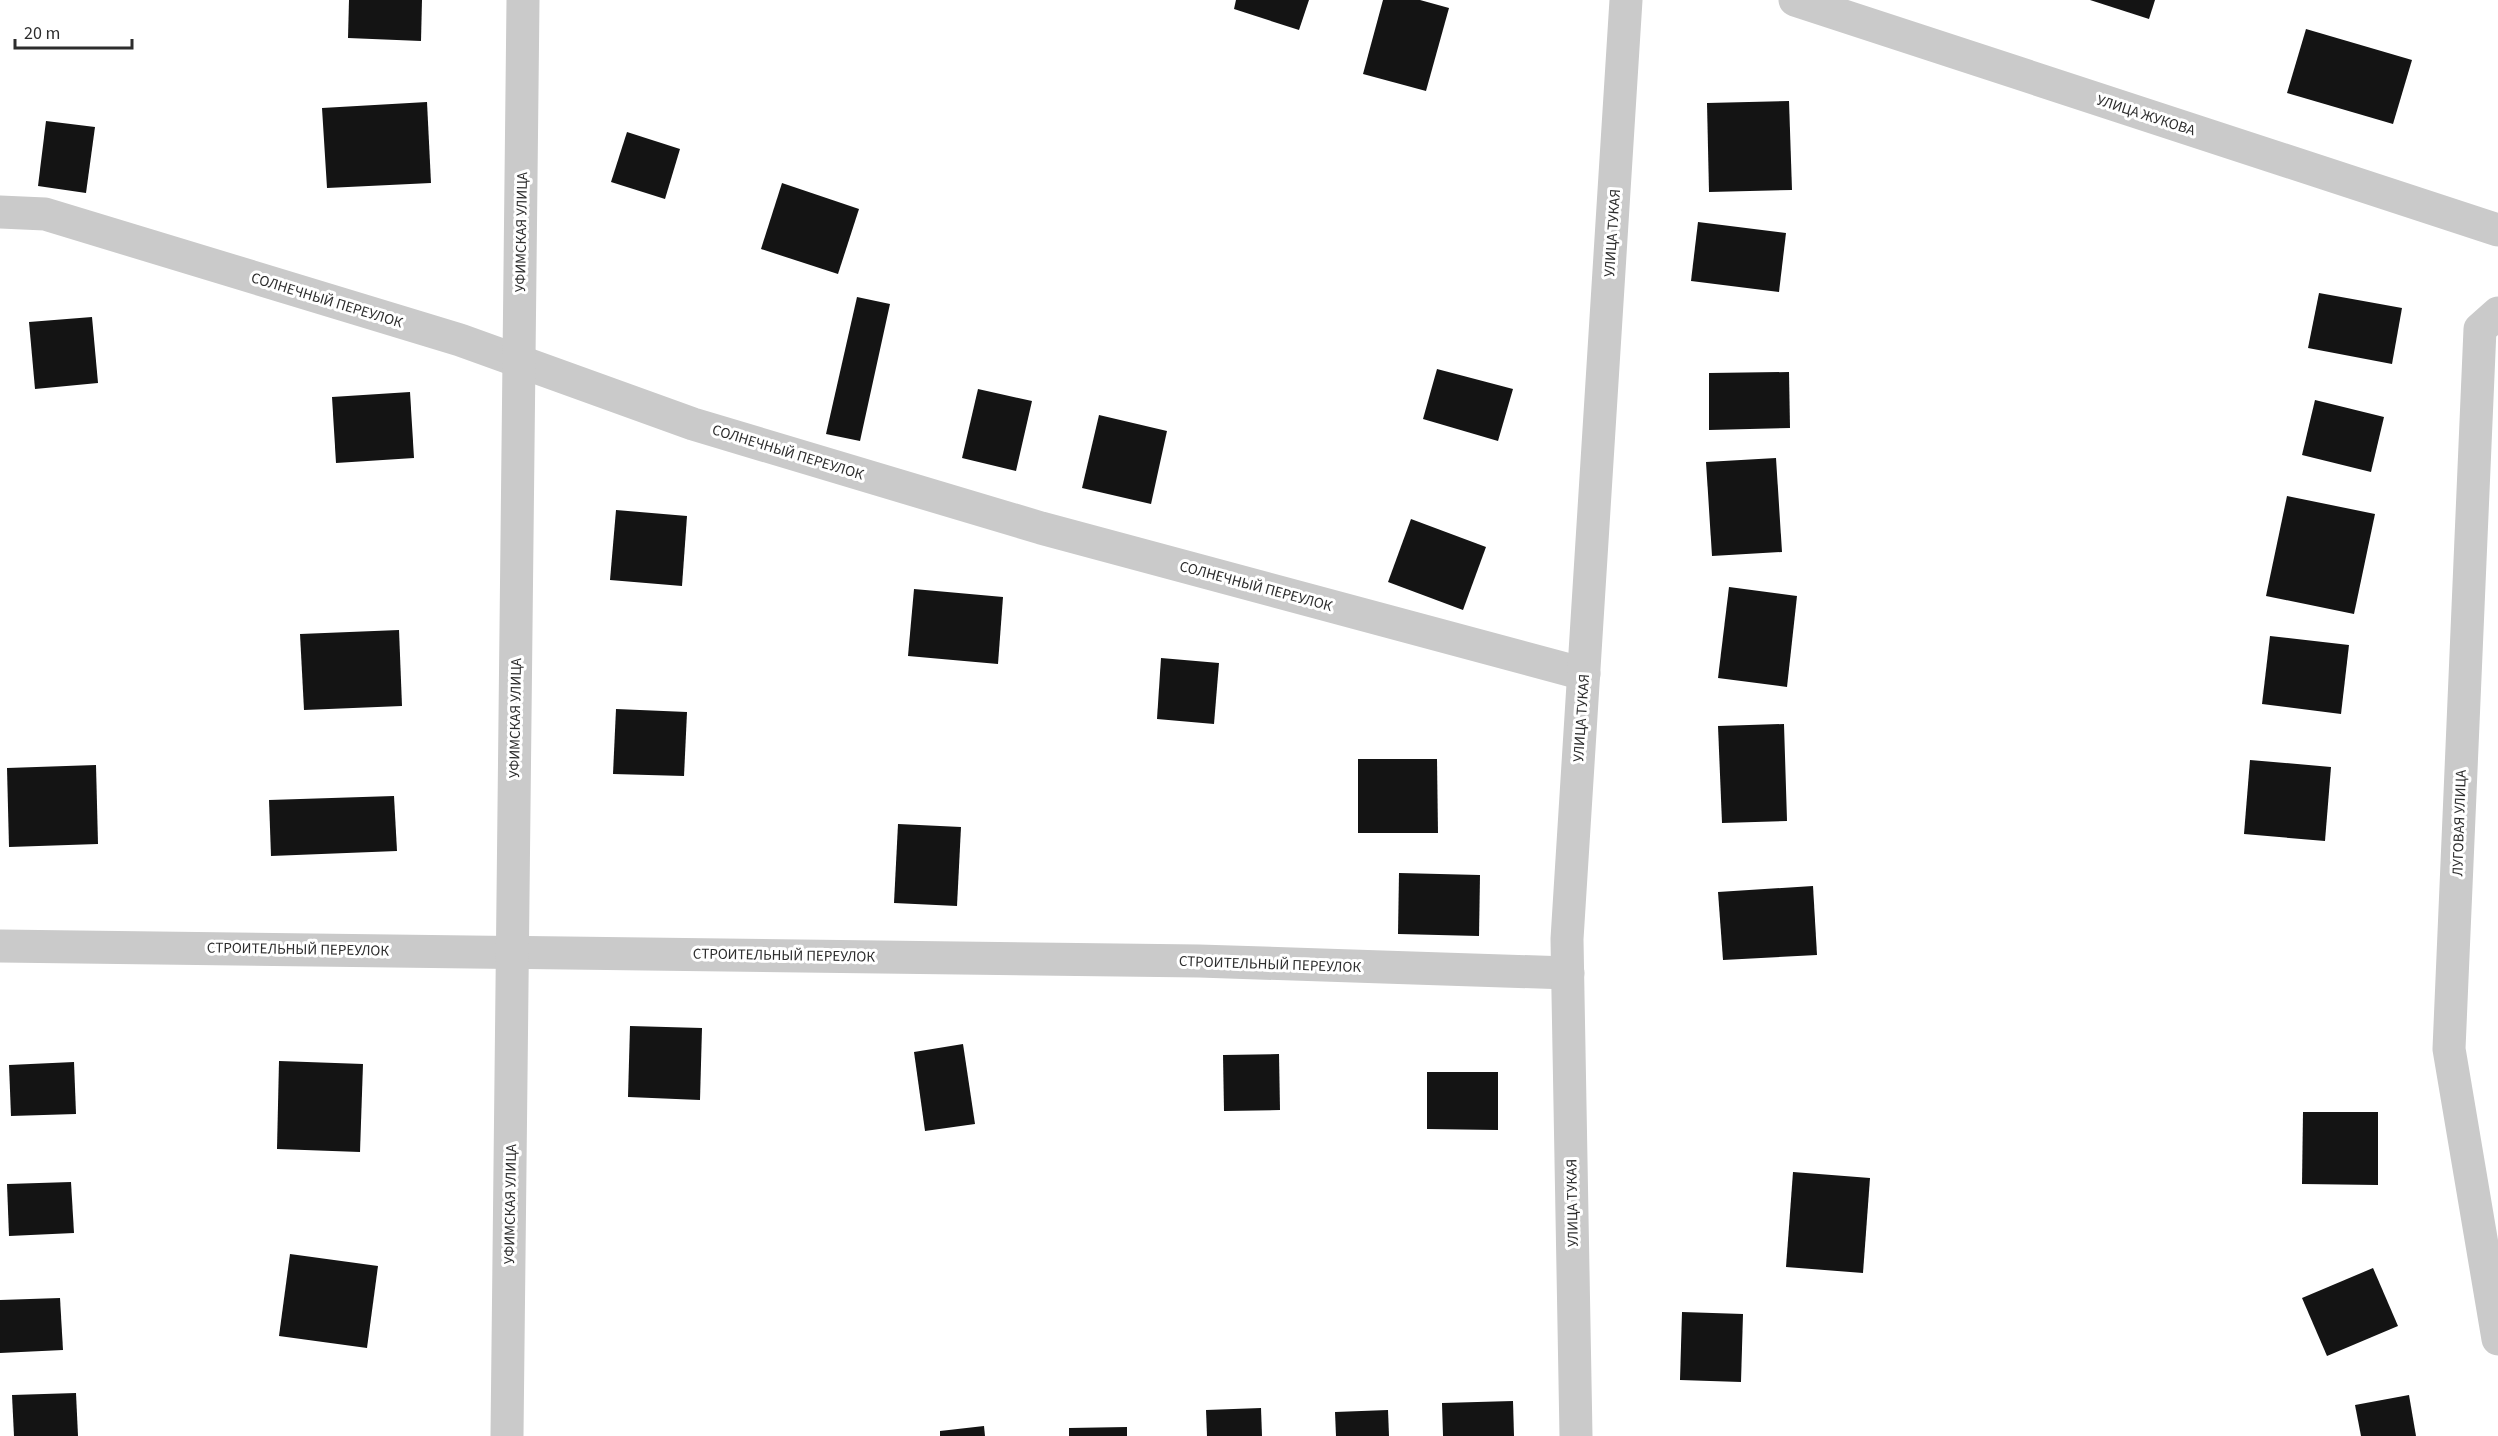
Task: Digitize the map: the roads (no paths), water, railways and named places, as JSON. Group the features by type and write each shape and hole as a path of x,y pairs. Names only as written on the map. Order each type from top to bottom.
{"street":[{"name":"УФИМСКАЯ УЛИЦА","path":"507,1436 523,0"},
{"name":"УЛИЦА ТУКАЯ","path":"1576,1436 1567,939 1626,0"},
{"name":"УЛИЦА ЖУКОВА","path":"1795,0 2498,230"},
{"name":"СОЛНЕЧНЫЙ ПЕРЕУЛОК","path":"0,212 45,214 460,340 693,424 1041,528 1584,674"},
{"name":"ЛУГОВАЯ УЛИЦА","path":"2498,312 2480,328 2449,1049 2498,1339"},
{"name":"СТРОИТЕЛЬНЫЙ ПЕРЕУЛОК","path":"0,946 1199,961 1568,973"}]}
